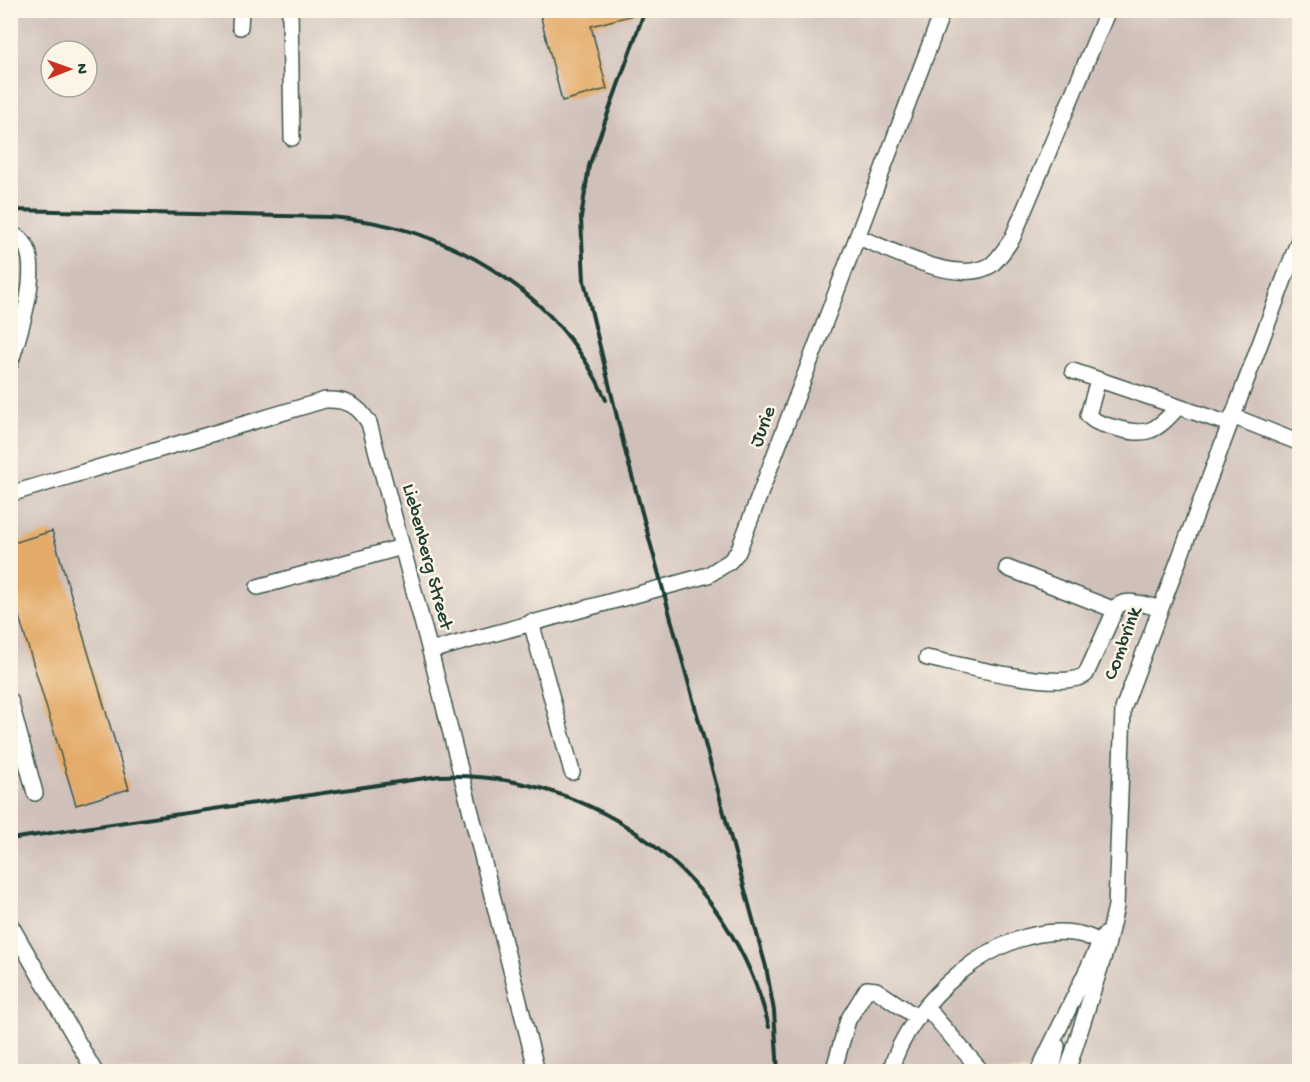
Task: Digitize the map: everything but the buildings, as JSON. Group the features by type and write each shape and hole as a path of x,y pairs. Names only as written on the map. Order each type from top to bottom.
{"street":[{"path":"240,27 241,10"},
{"path":"290,10 292,138"},
{"name":"Jurie","path":"430,651 708,575 729,562 738,552 943,10"},
{"path":"858,237 948,270 967,273 992,264 1012,239 1108,10"},
{"path":"10,233 27,246 31,264 22,323 10,364"},
{"name":"Combrink","path":"1103,944 1116,906 1123,709 1299,237"},
{"path":"1073,371 1178,407 1230,420 1299,443"},
{"path":"1098,380 1089,406 1088,415 1092,421 1132,433 1147,433 1162,424 1178,407"},
{"name":"Liebenberg Street","path":"10,494 325,400 338,400 353,404 369,423 430,651 537,1071"},
{"path":"258,587 402,547"},
{"path":"1007,568 1115,610"},
{"path":"927,658 1048,680 1081,679 1090,667 1115,610 1123,602 1159,608"},
{"path":"531,622 572,772"},
{"path":"10,700 35,793"},
{"path":"12,930 95,1071"},
{"path":"890,1071 922,1012 953,977 994,950 1021,940 1057,933 1072,933 1103,944"},
{"path":"1038,1071 1103,944"},
{"path":"1061,1028 1053,1066 1069,1068 1103,944"},
{"path":"833,1071 848,1020 867,989 876,990 922,1012 982,1071"}],"shaded area":[{"path":"11,11 1299,11 1299,1071 11,1071"}],"railway":[{"path":"645,10 589,166 581,218 584,281 626,454 766,967 774,1011 778,1072"},
{"path":"10,210 330,217 373,223 416,234 456,249 494,270 528,296 559,326 585,361 606,400"},
{"path":"10,839 439,776 497,779 552,792 603,813 649,842 690,879 724,923 751,972 769,1027"}]}
